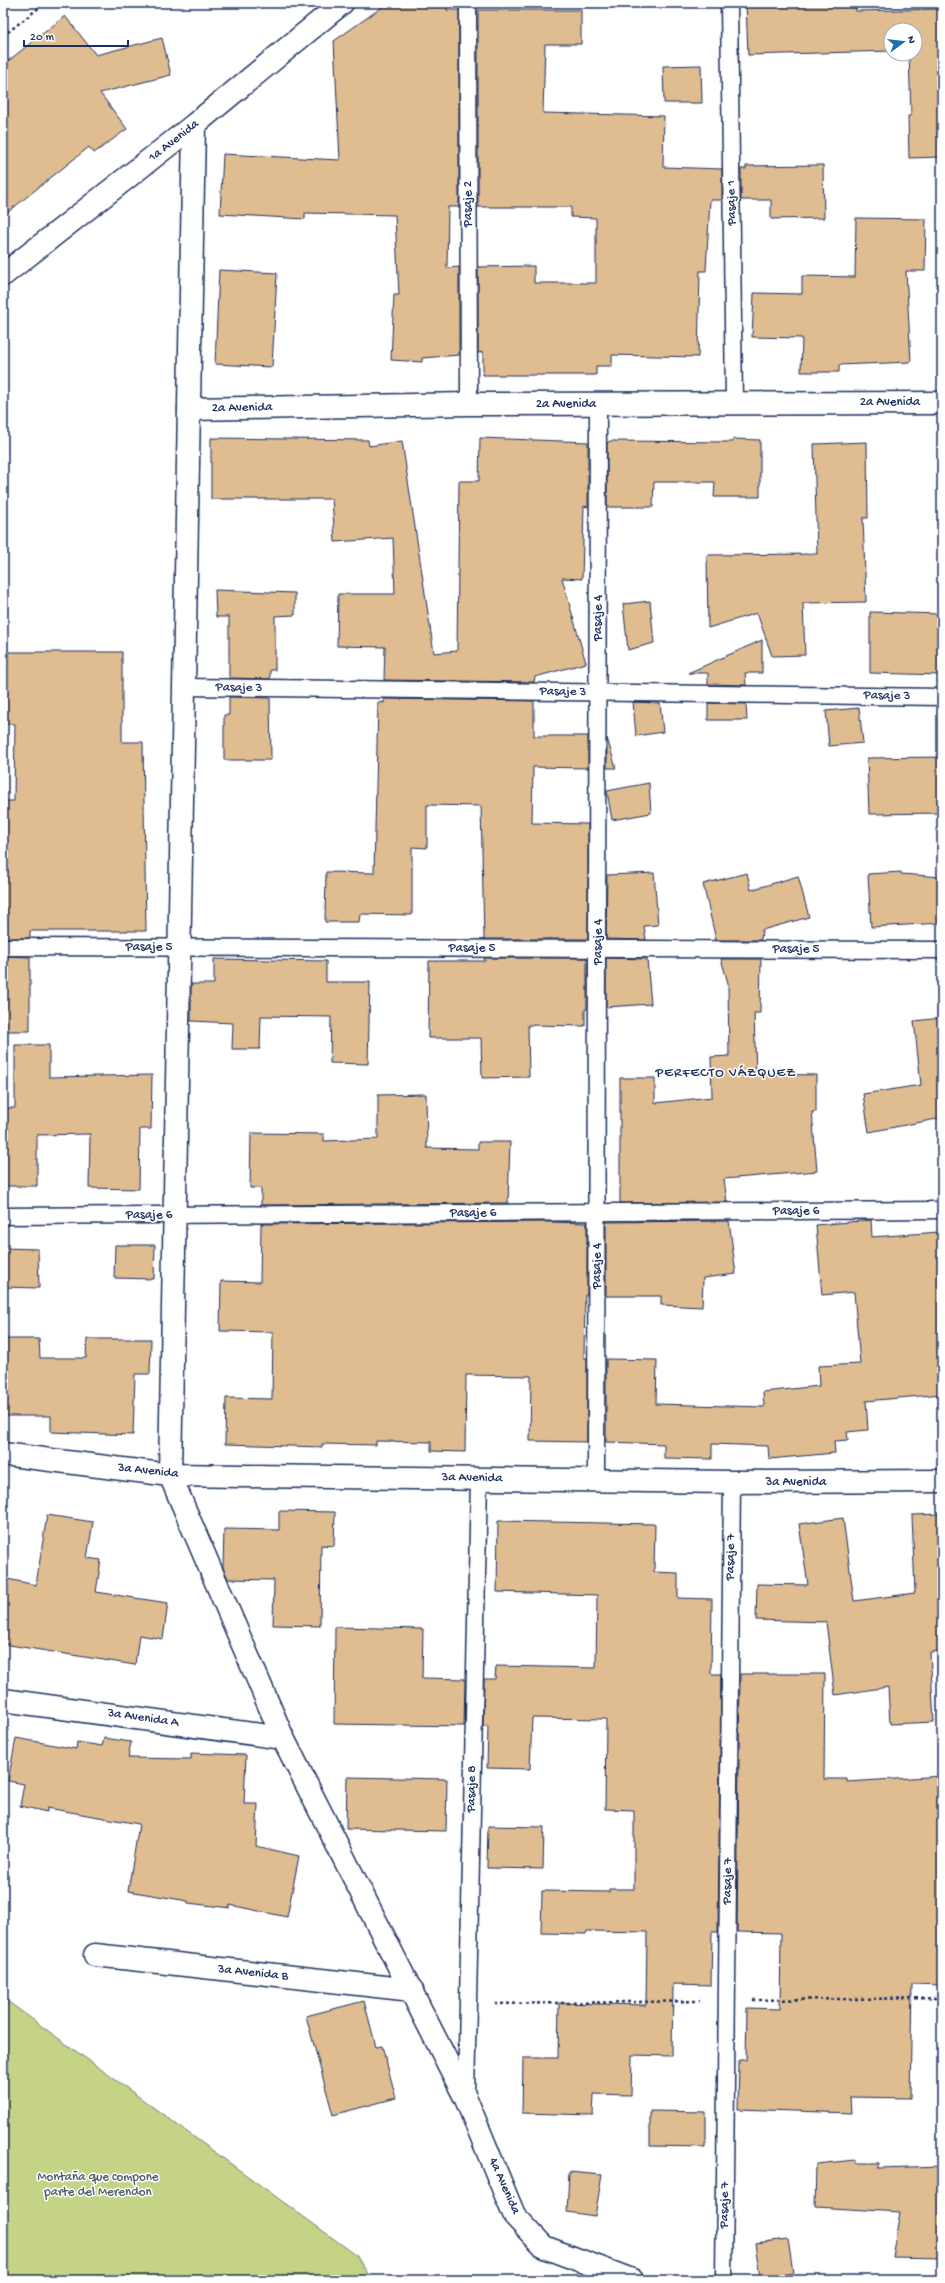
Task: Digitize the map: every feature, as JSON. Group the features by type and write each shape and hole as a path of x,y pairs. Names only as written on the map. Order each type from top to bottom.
{"street":[{"name":"1a Avenida","path":"3,275 194,125 342,3"},
{"path":"170,1475 194,125"},
{"name":"2a Avenida","path":"189,409 469,404 734,402 942,403"},
{"name":"3a Avenida","path":"3,1454 170,1475 732,1482 942,1481"},
{"name":"4a Avenida","path":"170,1475 283,1738 466,2099 514,2215 544,2247 632,2280"},
{"name":"3a Avenida A","path":"3,1700 283,1738"},
{"name":"3a Avenida B","path":"95,1956 412,1990"}],"lane":[{"name":"Pasaje 2","path":"468,3 469,404"},
{"name":"Pasaje 1","path":"729,3 734,402"},
{"name":"Pasaje 4","path":"596,1480 598,404"},
{"name":"Pasaje 3","path":"184,687 942,697"},
{"name":"Pasaje 5","path":"3,947 942,950"},
{"name":"Pasaje 6","path":"3,1216 942,1210"},
{"name":"Pasaje 8","path":"466,2099 479,1478"},
{"name":"Pasaje 7","path":"724,2280 732,1482"}],"path":[{"path":"3,36 45,3"}],"green space":[{"name":"Montaña que compone parte del Merendon","path":"3,1998 356,2255 372,2280 3,2280"}],"building":[{"path":"388,3 447,3 447,10 459,10 459,207 448,207 447,268 459,267 459,355 422,358 422,362 391,360 394,295 399,295 395,215 305,213 305,219 220,214 223,154 340,160 334,41"},
{"path":"746,3 855,3 856,11 942,9 942,157 909,158 908,116 911,116 909,62 923,62 923,22 883,22 883,51 748,55"},
{"path":"478,10 581,10 581,44 545,44 543,113 664,116 663,167 722,169 722,200 710,200 706,271 700,271 698,357 612,355 612,366 596,366 596,375 483,375 483,352 478,353 478,267 534,266 534,283 596,283 596,218 571,217 571,207 478,207"},
{"path":"65,16 96,55 162,38 171,75 100,93 127,129 94,153 89,147 3,216 3,65"},
{"path":"701,65 702,103 664,103 663,66"},
{"path":"823,165 824,218 771,219 771,200 741,200 741,169 746,169 746,166"},
{"path":"856,218 926,219 925,271 906,271 911,362 839,365 839,372 801,372 802,338 752,337 754,293 802,294 802,276 855,277"},
{"path":"219,270 277,273 272,367 215,364"},
{"path":"211,438 368,440 369,446 402,441 434,653 457,651 459,481 479,481 480,438 588,442 588,507 584,506 582,579 562,578 586,663 535,677 534,682 384,680 385,647 337,646 338,594 395,594 393,538 335,542 332,499 211,499"},
{"path":"733,439 760,440 760,497 714,497 715,482 654,482 653,507 607,507 607,443 610,441 733,442"},
{"path":"867,442 868,518 863,518 866,602 803,603 805,655 772,656 757,613 708,628 707,555 817,554 814,444"},
{"path":"215,590 295,593 295,615 275,616 275,670 270,670 270,679 229,678 229,617 216,617"},
{"path":"650,601 654,643 628,650 623,604"},
{"path":"870,612 942,614 942,675 870,673"},
{"path":"762,640 762,673 745,673 746,685 708,684 708,673 688,673"},
{"path":"3,652 122,652 122,742 143,742 146,931 30,931 30,938 3,938 3,801 14,801 15,724 3,724"},
{"path":"229,697 270,698 271,760 224,760 224,715 229,715"},
{"path":"384,699 534,701 534,736 588,736 588,768 533,767 532,823 588,824 588,939 484,939 481,806 427,805 427,848 412,847 412,915 360,914 359,922 325,922 326,872 374,873 378,702 384,703"},
{"path":"633,702 660,703 663,732 636,736"},
{"path":"708,703 746,704 747,720 708,720"},
{"path":"859,708 863,743 829,746 826,711"},
{"path":"607,738 616,768 607,768"},
{"path":"942,757 942,813 869,814 867,758"},
{"path":"649,783 651,813 612,820 607,791"},
{"path":"901,872 901,874 942,877 942,923 871,927 868,874"},
{"path":"654,873 658,925 644,926 646,940 606,939 607,875"},
{"path":"747,873 751,890 798,876 809,917 762,930 761,940 716,940 703,884"},
{"path":"3,956 30,957 30,1031 3,1031"},
{"path":"484,958 587,958 587,1009 585,1009 585,1026 528,1025 529,1077 482,1078 481,1038 428,1038 429,961 485,961"},
{"path":"606,958 647,959 651,1004 606,1007"},
{"path":"214,959 326,961 326,982 370,982 368,1064 330,1063 331,1017 261,1016 260,1049 232,1049 233,1023 191,1021 191,984 214,984"},
{"path":"721,959 761,959 760,1013 754,1013 756,1074 816,1075 816,1112 812,1112 817,1171 724,1179 727,1202 620,1203 620,1078 655,1078 655,1103 712,1097 711,1057 729,1056 728,983"},
{"path":"942,1018 942,1118 869,1132 863,1094 921,1085 914,1021"},
{"path":"15,1045 49,1045 49,1077 152,1075 151,1129 140,1129 139,1189 89,1188 90,1134 37,1135 37,1186 3,1186 3,1108 15,1108"},
{"path":"426,1094 427,1148 478,1149 478,1142 510,1142 508,1203 261,1205 261,1188 250,1188 251,1133 324,1134 324,1141 378,1139 378,1095"},
{"path":"871,1220 872,1237 939,1232 942,1272 942,1394 866,1401 868,1430 847,1432 848,1440 834,1441 835,1453 769,1459 768,1446 712,1444 712,1459 664,1458 664,1444 606,1442 606,1359 657,1360 656,1404 764,1407 763,1392 819,1386 818,1366 860,1364 854,1292 822,1295 816,1225"},
{"path":"729,1221 736,1274 703,1278 702,1307 661,1305 661,1296 606,1296 606,1222"},
{"path":"587,1223 587,1295 585,1295 584,1358 587,1358 587,1442 530,1441 531,1376 466,1375 465,1452 431,1451 431,1442 376,1441 376,1445 322,1444 322,1447 225,1444 226,1398 272,1399 273,1332 220,1331 221,1281 260,1282 261,1224"},
{"path":"115,1245 155,1245 154,1279 114,1278"},
{"path":"3,1248 38,1249 39,1288 3,1287"},
{"path":"3,1339 39,1339 40,1358 86,1358 87,1339 151,1339 150,1374 135,1374 133,1435 51,1432 51,1416 3,1416"},
{"path":"279,1511 335,1512 334,1546 321,1545 320,1626 273,1625 274,1580 228,1579 223,1567 224,1529 279,1530"},
{"path":"942,1514 942,1651 930,1652 934,1722 890,1724 888,1687 835,1695 826,1622 756,1620 757,1584 808,1585 799,1524 843,1518 854,1601 915,1593 912,1515"},
{"path":"47,1515 93,1522 87,1558 101,1560 96,1592 168,1603 163,1639 139,1635 135,1665 3,1644 3,1578 36,1585"},
{"path":"498,1521 655,1524 654,1572 678,1573 678,1598 712,1599 711,1674 721,1674 718,1932 712,1932 711,1985 673,1984 672,2056 632,2055 631,2095 594,2094 593,2115 522,2113 523,2058 558,2058 559,2003 646,2005 647,1932 587,1931 586,1934 541,1933 542,1891 609,1892 609,1889 634,1889 634,1810 605,1809 606,1719 532,1718 530,1769 487,1768 488,1726 483,1726 484,1679 495,1679 496,1666 596,1668 597,1595 497,1592"},
{"path":"335,1627 423,1629 422,1678 465,1679 464,1726 334,1724"},
{"path":"740,1674 825,1674 824,1779 847,1779 847,1782 942,1776 942,1985 912,1984 910,2098 850,2097 851,2113 738,2109 739,2060 746,2060 747,2008 780,2009 781,1933 737,1932"},
{"path":"16,1738 76,1749 77,1742 102,1746 104,1738 131,1742 128,1758 191,1759 191,1753 246,1755 244,1804 258,1804 256,1846 299,1856 287,1917 230,1905 230,1908 188,1903 188,1901 128,1891 139,1824 47,1808 47,1812 20,1806 24,1784 8,1781"},
{"path":"347,1777 447,1779 446,1831 346,1829"},
{"path":"488,1826 544,1827 543,1869 487,1868"},
{"path":"364,2001 376,2047 382,2046 396,2098 333,2115 306,2016"},
{"path":"650,2111 706,2112 706,2147 650,2146"},
{"path":"855,2160 856,2163 879,2163 879,2168 942,2166 942,2258 892,2257 900,2212 815,2207 816,2164"},
{"path":"569,2172 602,2175 595,2216 567,2212"},
{"path":"788,2239 793,2273 760,2278 755,2243"}],"district":[{"name":"PERFECTO VÁZQUEZ","path":"726,1073"}]}
